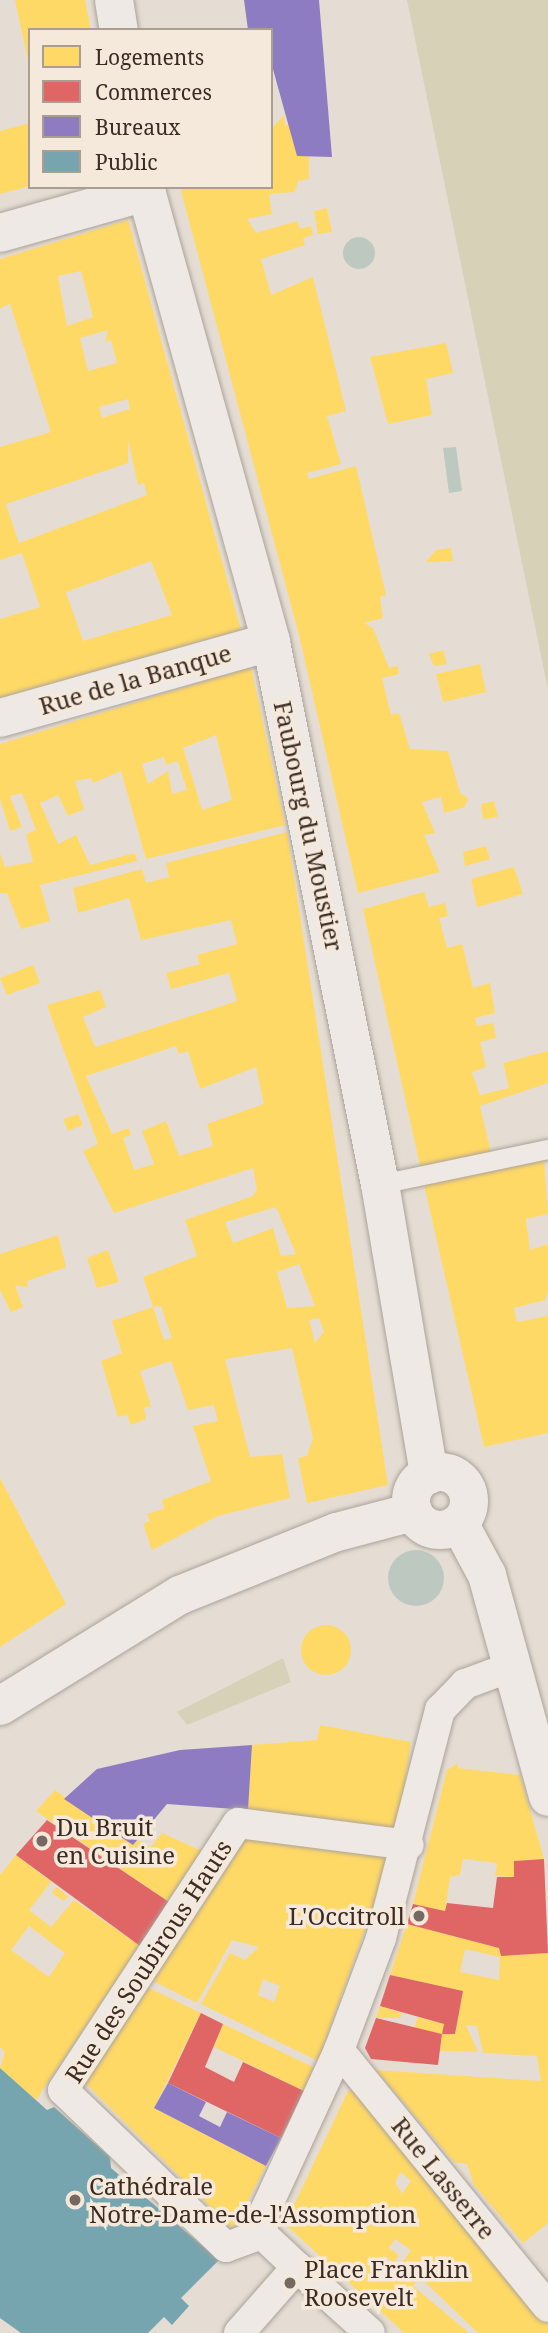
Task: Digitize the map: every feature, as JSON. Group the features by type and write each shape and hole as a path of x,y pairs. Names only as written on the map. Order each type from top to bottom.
{"main road":[{"path":"114,0 119,28"},
{"path":"0,233 146,189"},
{"name":"Faubourg du Moustier","path":"146,189 271,642 380,1184 429,1475"},
{"name":"Rue de la Banque","path":"0,718 271,642"},
{"path":"449,1474 464,1485 469,1505 459,1522 433,1530 413,1512 412,1494 429,1475 449,1474"},
{"path":"0,1706 180,1595 337,1532 413,1512"},
{"path":"459,1522 487,1575 548,1797"}],"street":[{"path":"370,2333 262,2234 265,2211 339,2050 409,1845 440,1710 465,1684 511,1667"},
{"name":"Rue des Soubirous Hauts","path":"262,2234 226,2247 63,2090 238,1824 409,1845"},
{"name":"Rue Lasserre","path":"339,2050 548,2307"},
{"path":"239,2333 297,2267"}],"lane":[{"path":"380,1184 548,1149"}],"shaded area":[{"path":"407,0 548,0 548,690"},
{"path":"359,237 370,242 375,253 370,264 359,269 348,264 343,253 348,242"},
{"path":"456,447 462,491 449,493 443,448"},
{"path":"416,1550 427,1552 436,1558 442,1567 442,1589 436,1598 427,1604 416,1606 405,1604 396,1598 390,1589 388,1578 390,1567 396,1558 405,1552"},
{"path":"283,1658 291,1682 187,1725 177,1712"}],"building: Logements":[{"path":"15,0 85,0 91,28 28,28 28,59"},
{"path":"284,115 285,125 293,124 297,156 309,156 309,179 298,181 295,192 269,194 272,214 247,219 256,233 297,221 300,229 311,226 313,235 303,238 305,245 261,259 271,295 313,277 346,411 327,416 341,464 307,473 309,479 356,466 386,595 380,597 383,618 364,623 373,628 389,668 398,666 399,674 382,678 391,715 399,713 410,749 448,751 460,793 468,798 465,807 444,813 441,797 422,802 435,833 424,835 440,872 358,893 300,639 181,189 273,189 273,127"},
{"path":"28,124 28,187 0,194 0,131"},
{"path":"327,208 332,232 318,234 314,211"},
{"path":"128,220 241,630 0,698 0,619 40,607 22,553 0,560 0,447 51,432 10,304 0,308 0,259","holes":["81,271 93,317 67,326 58,276","108,330 105,342 111,340 117,363 88,371 80,338","128,399 130,409 102,418 99,407","128,440 138,485 144,483 147,495 19,543 6,504 128,463","151,561 172,615 83,641 66,592"]},
{"path":"446,343 453,373 426,379 432,415 388,424 370,357"},
{"path":"451,548 453,561 426,562 436,550"},
{"path":"443,650 447,664 434,666 429,654"},
{"path":"480,664 486,692 443,702 436,674"},
{"path":"251,667 285,825 146,859 121,771 93,783 91,778 75,781 84,809 68,816 58,795 40,803 58,844 76,835 90,865 135,853 137,861 40,885 50,921 21,929 7,893 0,893 0,853 5,867 33,862 26,834 36,830 22,793 10,796 22,827 10,831 0,799 0,744","holes":["216,735 232,800 202,810 183,748","164,757 166,765 178,761 187,790 172,794 168,771 148,784 142,764"]},
{"path":"494,801 498,817 483,819 481,804"},
{"path":"287,832 388,1485 307,1503 298,1458 307,1456 313,1439 292,1348 225,1359 250,1457 282,1454 290,1498 218,1516 152,1550 143,1524 150,1521 147,1514 164,1509 162,1500 211,1481 193,1426 218,1421 214,1405 188,1410 171,1361 140,1371 151,1406 144,1408 146,1419 131,1425 127,1415 118,1417 101,1361 122,1353 112,1321 153,1307 143,1277 197,1256 185,1220 253,1196 257,1189 253,1168 114,1213 83,1151 98,1144 47,1005 100,990 106,1007 83,1017 95,1047 237,1001 229,973 171,989 166,973 200,964 197,955 237,944 231,920 141,940 129,898 78,913 73,888 142,869 146,883 169,877 166,863","holes":["176,1046 179,1054 188,1051 200,1089 256,1067 264,1104 207,1124 213,1146 179,1156 166,1121 142,1131 154,1164 134,1170 123,1138 131,1135 129,1128 112,1134 86,1076","276,1207 296,1254 281,1256 273,1228 233,1243 225,1222","299,1264 315,1306 287,1308 277,1272","161,1306 172,1338 164,1340 153,1307","319,1318 324,1332 315,1343 309,1320"]},
{"path":"486,846 490,859 465,866 463,852"},
{"path":"514,867 523,894 477,907 471,879"},
{"path":"424,892 429,907 445,903 448,916 439,918 447,948 462,944 473,988 490,983 495,1013 475,1018 477,1026 493,1023 496,1038 480,1042 486,1067 472,1072 480,1095 509,1088 503,1063 548,1051 548,1083 480,1106 491,1153 421,1170 363,909"},
{"path":"33,965 40,983 7,995 0,978"},
{"path":"78,1114 83,1125 68,1131 63,1119"},
{"path":"544,1158 548,1214 526,1219 530,1250 548,1244 548,1292 545,1300 514,1308 517,1322 548,1316 548,1433 484,1447 423,1180"},
{"path":"58,1235 66,1267 27,1281 28,1287 15,1285 23,1307 11,1312 0,1290 0,1254"},
{"path":"108,1250 119,1282 97,1288 87,1258"},
{"path":"0,1478 66,1604 0,1647"},
{"path":"326,1625 344,1632 351,1650 344,1668 326,1675 308,1668 301,1650 308,1632"},
{"path":"320,1725 411,1742 398,1832 248,1810 252,1745 317,1740"},
{"path":"458,1763 457,1768 520,1775 544,1859 514,1861 514,1877 495,1876 497,1863 463,1859 460,1875 450,1877 445,1911 413,1904 447,1770"},
{"path":"55,1790 133,1845 138,1840 151,1847 162,1833 204,1852 169,1902 36,1811"},
{"path":"247,1832 392,1854 318,2061 201,2004 230,1953 245,1960 259,1947 232,1940 197,2003 151,1980","holes":["263,1979 280,1986 274,2002 258,1995"]},
{"path":"16,1855 51,1882 29,1910 51,1927 74,1900 140,1946 36,2100 0,2068 5,2052 0,2047 0,1875","holes":["29,1926 65,1953 49,1977 11,1950"]},
{"path":"56,1887 68,1896 64,1901 52,1893"},
{"path":"407,1924 499,1948 501,1956 548,1953 548,2223 523,2243 474,2185 467,2164 454,2162 376,2070 541,2081 537,2056 483,2053 477,2026 466,2025 478,2052 440,2051 442,2034 455,2034 463,1991 390,1975","holes":["465,1949 500,1957 499,1980 460,1972"]},
{"path":"147,1987 201,2013 154,2108 266,2166 233,2229 82,2080"},
{"path":"380,2006 402,2013 400,2018 376,2018"},
{"path":"418,2017 444,2024 442,2034 414,2028"},
{"path":"223,2024 315,2068 304,2091 214,2047"},
{"path":"358,2088 548,2316 548,2333 478,2333 422,2279 400,2266 411,2250 395,2239 389,2248 399,2255 394,2263 384,2256 379,2263 417,2280 413,2286 469,2333 404,2333 285,2224 348,2091","holes":["401,2172 411,2181 402,2194 395,2182"]}],"building: Commerces":[{"path":"47,1820 169,1902 140,1946 16,1855"},
{"path":"544,1859 548,1953 501,1956 499,1948 407,1924 413,1904 445,1911 447,1903 493,1908 497,1877 514,1877 514,1861"},
{"path":"390,1975 463,1991 455,2034 442,2034 444,2024 380,2006"},
{"path":"201,2013 223,2024 205,2067 234,2082 243,2062 304,2091 281,2138 168,2083"},
{"path":"376,2018 442,2034 438,2065 371,2059 365,2048"}],"building: Bureaux":[{"path":"244,0 319,0 332,157 297,156 273,69 273,28 248,28"},
{"path":"252,1745 248,1810 167,1804 133,1845 64,1799 97,1769 180,1750"},
{"path":"168,2083 206,2102 199,2116 220,2127 227,2112 281,2138 266,2166 154,2108"}],"building: Public":[{"name":"Cathédrale Notre-Dame-de-l'Assomption","path":"0,2068 47,2110 54,2107 110,2157 111,2168 219,2260 181,2298 189,2306 172,2325 164,2317 148,2333 21,2333 0,2318"}],"place":[{"name":"Du Bruit en Cuisine","path":"42,1841"},
{"name":"L'Occitroll","path":"419,1916"},
{"name":"Cathédrale Notre-Dame-de-l'Assomption","path":"75,2200"},
{"name":"Place Franklin Roosevelt","path":"290,2283"}]}
